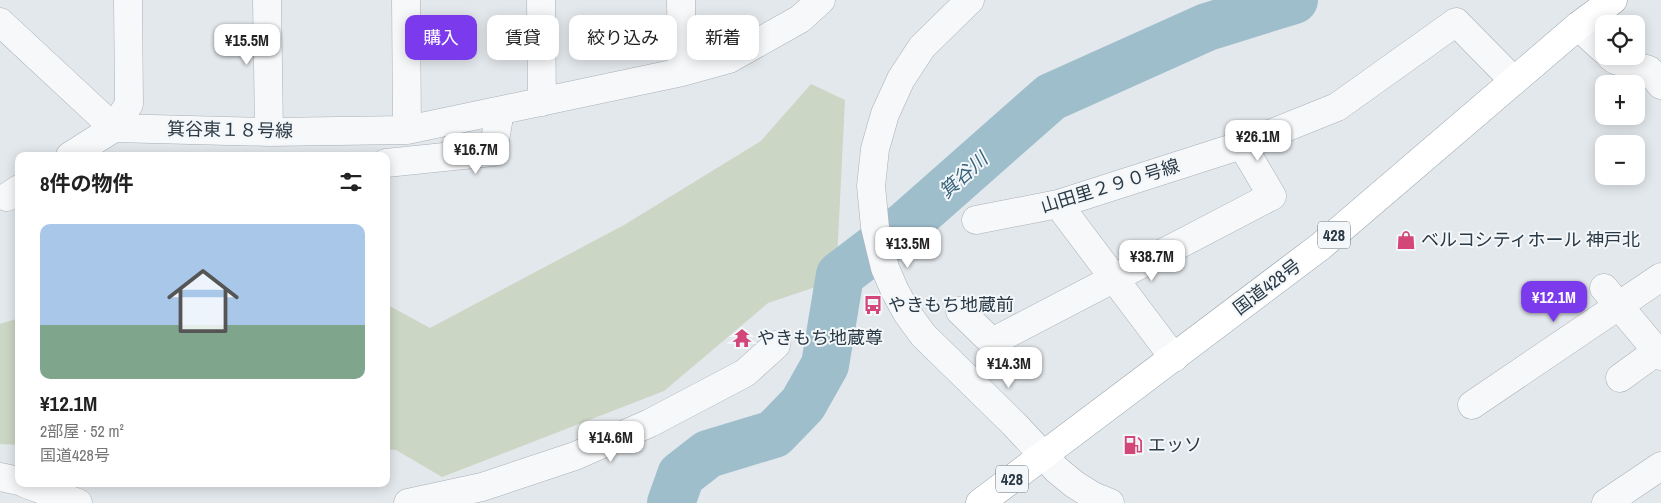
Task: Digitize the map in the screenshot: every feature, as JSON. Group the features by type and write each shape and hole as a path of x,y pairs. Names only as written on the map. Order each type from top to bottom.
{"highway":[{"name":"国道428号","path":"980,503 1322,246 1578,26 1613,0"}],"street":[{"path":"76,152 114,128 129,104 128,0"},
{"path":"267,0 269,132"},
{"path":"406,0 407,130"},
{"path":"541,0 542,102"},
{"path":"681,0 682,72"},
{"name":"箕谷東１８号線","path":"114,128 269,132 407,130 682,72 729,59 800,19 821,0"},
{"path":"970,0 922,46 901,79 885,114 875,149 871,186 875,227 885,268 895,291 923,335 1074,484 1093,496 1110,503"},
{"path":"0,22 114,128"},
{"name":"山田里２９０号線","path":"976,220 1058,204 1242,145 1337,107 1456,22 1514,81"},
{"path":"1578,26 1595,42"},
{"path":"1632,65 1649,70 1661,85"},
{"path":"390,164 493,152 500,111"},
{"path":"960,311 992,342 1272,196 1242,145"},
{"path":"1058,204 1174,358"},
{"path":"1472,404 1612,296 1661,277"},
{"path":"1612,296 1659,353 1620,378"},
{"path":"408,503 482,487 575,456 650,422 745,374 776,345"},
{"path":"1616,500 1661,466"},
{"path":"0,477 15,480"},
{"path":"34,487 72,502"}],"green space":[{"path":"811,84 845,100 836,280 768,303 664,391 442,477 396,450 390,449 390,306 430,328 624,225 761,141"},
{"path":"15,319 15,445 0,444 0,324"}],"waterway":[{"name":"箕谷川","path":"671,503 681,475 708,454 774,434 803,404 825,365 840,275 907,224 1051,97 1207,27 1294,0"}],"place":[{"name":"ベルコシティホール 神戸北","path":"1406,240"},
{"name":"やきもち地蔵前","path":"873,305"},
{"name":"やきもち地蔵尊","path":"742,338"},
{"name":"エッソ","path":"1133,445"}]}
